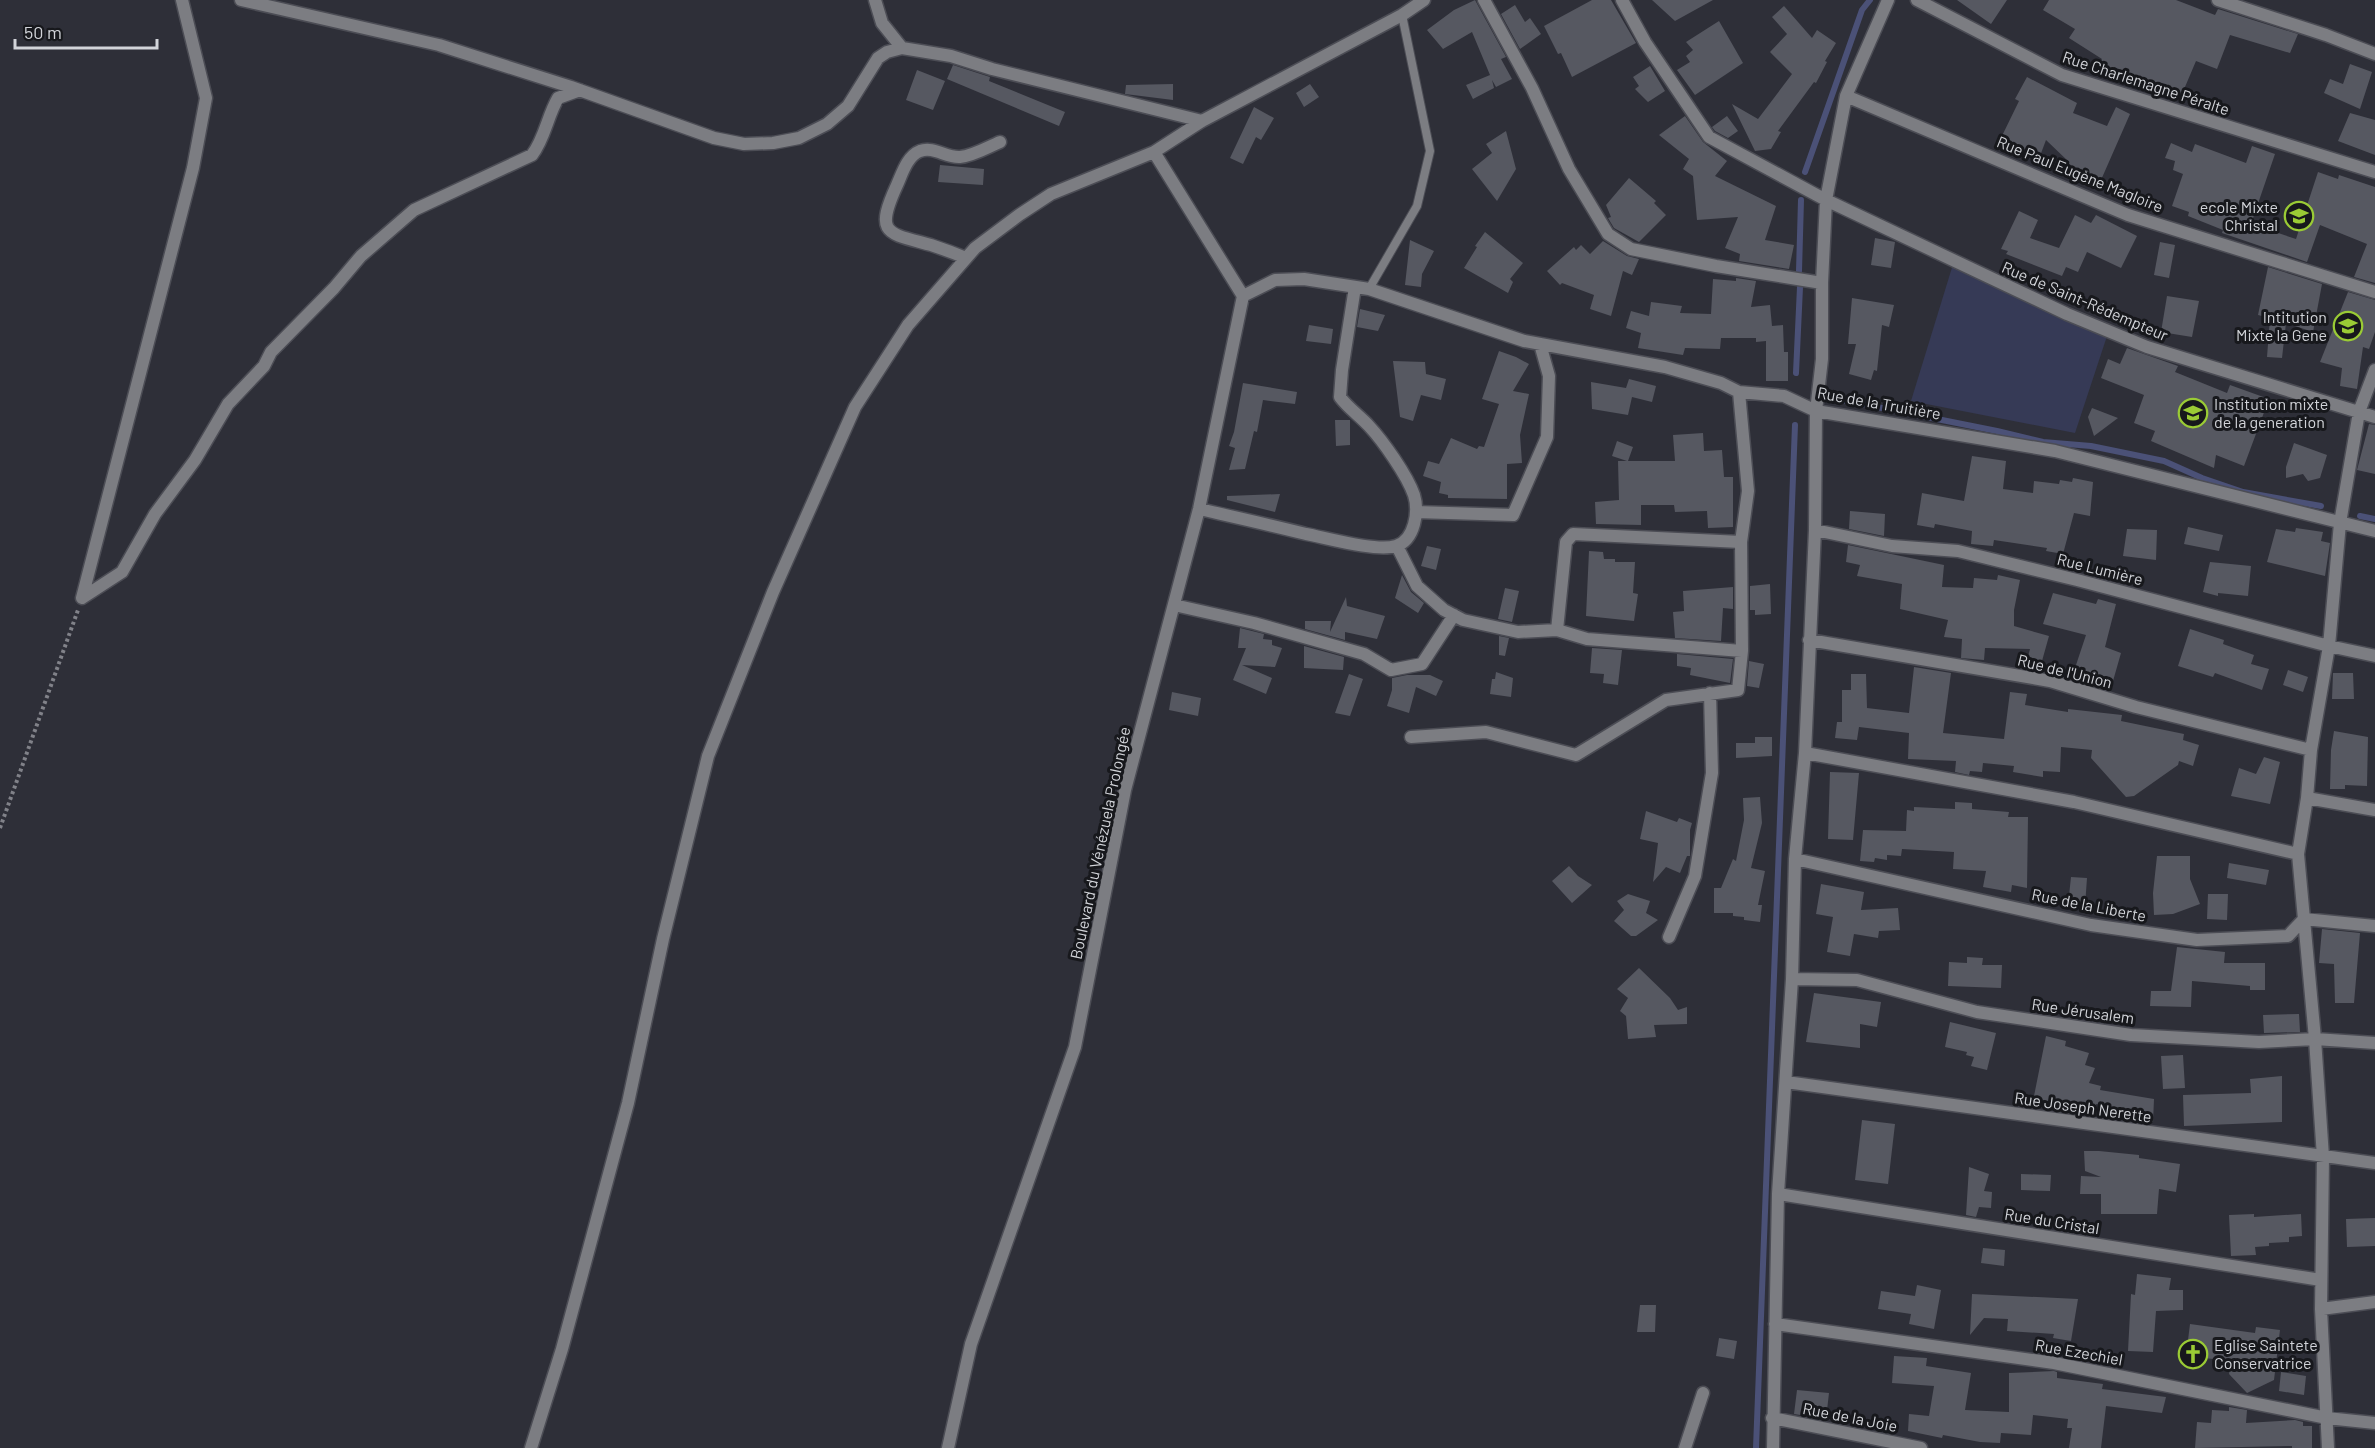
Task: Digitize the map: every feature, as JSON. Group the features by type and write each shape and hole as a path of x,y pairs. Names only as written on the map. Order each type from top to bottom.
{"street":[{"path":"82,597 193,168 206,98 182,0"},
{"path":"240,0 439,45 580,90 714,138 744,144 773,143 799,138 827,124 848,106 878,58 886,52 902,48 951,56 992,69 1202,121"},
{"path":"875,0 882,23 902,48"},
{"path":"531,1448 562,1349 628,1103 663,939 708,756 768,602 855,407 909,325 975,248 1051,194 1154,152 1202,121 1402,15 1424,0"},
{"path":"1484,0 1532,88 1569,169 1608,234 1631,249 1716,266 1822,283"},
{"name":"Rue de Saint-Rédempteur","path":"1622,0 1646,42 1709,137 1826,200 2067,314 2146,347 2375,417"},
{"path":"1773,1448 1778,1194 1792,979 1795,859 1805,753 1815,530 1816,411 1822,359 1822,283 1826,200 1846,96 1888,0"},
{"name":"Rue Charlemagne Péralte","path":"1917,0 2061,75 2375,172"},
{"path":"2218,0 2326,35 2375,54"},
{"path":"82,597 122,572 154,514 195,460 228,404 259,372 271,352 334,288 361,256 414,210 532,155 543,137 546,123 558,98 580,90"},
{"name":"Rue Paul Eugène Magloire","path":"1846,96 2128,214 2375,292"},
{"path":"966,258 932,245 900,239 891,234 886,219 889,203 910,159 919,151 934,150 961,157 1000,142"},
{"path":"1154,152 1243,296"},
{"name":"Rue de la Truitière","path":"1243,296 1275,280 1304,279 1369,289 1524,341 1665,368 1721,383 1739,392 1784,396 1816,411 2055,451 2375,531"},
{"path":"1199,509 1358,546 1397,546 1407,539 1413,528 1416,512 1414,495 1392,456 1370,427 1340,397 1355,287"},
{"name":"Boulevard du Vénézuela Prolongée","path":"948,1448 971,1344 1075,1047 1125,790 1199,509 1243,296"},
{"path":"1416,512 1513,515 1547,437 1549,376 1540,344"},
{"path":"2328,1448 2321,1309 2323,1157 2298,854 2307,798 2310,750 2329,646 2340,523 2359,412 2375,370"},
{"path":"1411,737 1486,732 1576,755 1666,700 1738,690 1742,651 1741,542 1748,491 1739,392"},
{"name":"Rue Lumière","path":"1815,530 1892,546 1958,551 2375,656"},
{"path":"1557,630 1566,542 1574,534 1741,542"},
{"path":"1397,546 1417,586 1444,610 1463,620 1518,633 1557,630 1587,639 1742,651"},
{"path":"1174,605 1254,623 1364,654 1391,670 1422,664 1454,615"},
{"name":"Rue de l'Union","path":"1809,640 2050,681 2136,707 2310,750"},
{"path":"1669,937 1695,876 1712,773 1710,693"},
{"path":"1805,753 2074,802 2298,854"},
{"path":"2307,798 2375,810"},
{"name":"Rue de la Liberte","path":"1795,859 2091,924 2197,940 2288,936 2304,919"},
{"path":"2304,919 2375,926"},
{"name":"Rue Jérusalem","path":"1792,979 1857,980 1977,1012 2132,1035 2259,1042 2315,1039 2375,1043"},
{"name":"Rue Joseph Nerette","path":"1786,1082 2375,1163"},
{"name":"Rue du Cristal","path":"1778,1194 2321,1280"},
{"path":"2321,1309 2375,1302"},
{"name":"Rue Ezechiel","path":"1775,1324 2054,1363 2327,1418 2375,1423"},
{"path":"1685,1448 1703,1393"},
{"name":"Rue de la Joie","path":"1773,1418 1921,1448"}],"lane":[{"path":"1369,289 1417,206 1430,151 1402,15"}],"path":[{"path":"0,828 82,597"}],"shaded area":[{"path":"1954,261 2108,333 2075,433 1911,401"}],"building":[{"path":"1475,0 1506,57 1501,59 1512,79 1496,87 1492,80 1494,88 1473,99 1466,85 1490,75 1472,32 1443,49 1427,30 1454,10"},
{"path":"1592,0 1611,0 1636,43 1572,77 1561,53 1558,54 1544,26"},
{"path":"1652,0 1713,0 1675,21"},
{"path":"1957,0 2007,0 1991,24"},
{"path":"2049,0 2176,0 2215,15 2218,9 2298,34 2290,53 2230,35 2217,69 2196,61 2182,94 2114,67 2111,73 2098,66 2102,59 2069,38 2075,29 2043,10"},
{"path":"1515,5 1525,22 1530,18 1541,34 1520,49 1501,14"},
{"path":"1784,6 1812,38 1817,30 1836,43 1816,83 1814,82 1778,131 1781,132 1771,149 1755,151 1732,104 1758,119 1792,74 1770,52 1787,34 1772,17"},
{"path":"1719,21 1743,63 1695,95 1677,70 1690,62 1686,56 1693,50 1686,42"},
{"path":"2350,64 2372,72 2360,109 2324,93 2330,79 2343,84"},
{"path":"953,65 990,77 989,81 1065,112 1059,126 947,79"},
{"path":"1650,66 1665,91 1648,102 1635,89 1639,86 1633,77"},
{"path":"917,70 945,81 933,110 906,100"},
{"path":"2027,77 2077,103 2073,113 2107,126 2116,107 2130,114 2101,180 2068,166 2069,162 2046,140 2040,156 2000,140 2019,101 2015,99"},
{"path":"1173,84 1173,100 1125,94 1126,85"},
{"path":"1310,84 1319,97 1304,107 1296,93"},
{"path":"1254,107 1274,118 1261,140 1256,137 1243,164 1230,158"},
{"path":"2350,113 2375,120 2375,155 2338,141"},
{"path":"1685,116 1703,142 1727,161 1715,176 1776,206 1765,240 1794,245 1789,269 1739,261 1740,254 1725,248 1738,217 1697,220 1693,176 1683,169 1689,159 1659,135"},
{"path":"1727,116 1738,131 1728,138 1712,127"},
{"path":"1506,131 1516,169 1497,201 1472,169 1492,153 1486,144"},
{"path":"2171,143 2192,152 2195,144 2246,163 2252,146 2275,154 2251,224 2296,239 2318,172 2338,179 2339,175 2375,187 2375,283 2354,277 2367,244 2320,225 2307,262 2222,233 2223,230 2188,216 2189,212 2172,206 2183,174 2173,170 2175,161 2165,158"},
{"path":"940,165 984,169 983,185 938,182"},
{"path":"1629,178 1656,201 1654,203 1666,215 1639,242 1614,228 1608,218 1611,217 1606,205"},
{"path":"2019,211 2038,220 2030,238 2059,248 2075,215 2091,223 2096,215 2137,236 2121,268 2087,252 2078,272 2066,267 2062,276 2006,254 2008,251 2001,249"},
{"path":"1485,232 1523,263 1510,279 1513,282 1508,293 1464,268"},
{"path":"1875,238 1895,242 1891,268 1871,265"},
{"path":"1410,240 1434,251 1422,274 1421,287 1405,285"},
{"path":"1603,241 1627,256 1639,259 1632,275 1623,271 1611,316 1590,309 1594,295 1562,283 1560,285 1547,271 1574,247 1576,250 1581,245 1590,254"},
{"path":"2160,242 2175,245 2169,278 2154,275"},
{"path":"2268,267 2322,284 2313,332 2286,323 2282,358 2267,357 2270,318 2258,315"},
{"path":"1736,278 1756,281 1751,307 1770,305 1772,326 1783,325 1784,352 1788,352 1788,381 1766,381 1766,341 1756,342 1756,338 1721,338 1720,349 1685,348 1683,355 1638,348 1641,333 1626,328 1631,311 1649,316 1651,302 1682,306 1680,313 1711,314 1713,279 1736,281"},
{"path":"2348,292 2375,300 2375,332 2369,349 2363,347 2357,389 2340,386 2342,368 2320,362"},
{"path":"2167,296 2199,301 2192,337 2161,332"},
{"path":"1852,298 1894,305 1889,327 1882,325 1877,371 1874,370 1871,380 1849,374 1856,344 1848,344"},
{"path":"1360,309 1385,315 1378,331 1357,327"},
{"path":"1309,325 1333,329 1331,344 1306,341"},
{"path":"2127,348 2178,366 2175,372 2227,393 2230,385 2269,399 2244,466 2216,455 2214,468 2151,441 2155,431 2134,423 2144,395 2101,378 2108,359 2120,364"},
{"path":"1499,351 1529,364 1513,391 1529,394 1520,435 1522,463 1507,464 1507,499 1448,498 1448,495 1439,493 1441,482 1423,476 1428,461 1439,464 1451,438 1477,449 1479,446 1484,447 1499,404 1482,399"},
{"path":"1393,361 1425,362 1426,374 1446,379 1441,400 1421,395 1413,421 1400,417"},
{"path":"1629,379 1656,386 1652,402 1632,397 1628,415 1592,409 1591,382 1626,388"},
{"path":"1243,383 1297,392 1295,404 1263,400 1257,432 1254,431 1245,469 1229,470 1235,448 1229,446 1234,432"},
{"path":"2092,408 2118,418 2094,436 2088,417"},
{"path":"1335,420 1350,420 1350,445 1336,446"},
{"path":"2369,424 2375,425 2375,474 2357,470"},
{"path":"1703,433 1704,451 1722,450 1724,477 1733,477 1733,527 1708,528 1707,511 1675,512 1674,505 1641,505 1641,525 1596,524 1595,502 1619,500 1618,461 1627,461 1612,456 1617,441 1633,447 1628,461 1675,461 1673,435"},
{"path":"2294,443 2327,455 2320,478 2308,481 2303,474 2286,478 2286,467"},
{"path":"1972,456 2006,461 2003,489 2033,493 2034,481 2059,484 2060,480 2072,482 2073,478 2093,482 2090,516 2074,513 2063,554 2046,551 2047,548 1994,540 1993,546 1971,544 1972,531 1935,524 1934,528 1917,525 1922,493 1964,501"},
{"path":"1280,494 1275,512 1227,500 1227,496"},
{"path":"1850,511 1885,514 1884,536 1849,529"},
{"path":"2188,527 2223,535 2219,551 2184,544"},
{"path":"2296,528 2323,532 2321,541 2330,543 2325,576 2267,562 2276,529 2295,532"},
{"path":"2127,529 2157,530 2156,560 2123,556"},
{"path":"1848,545 1944,565 1942,587 1973,588 1974,578 1997,580 1998,575 2020,580 2014,610 2014,626 2049,636 2042,661 2028,657 2030,649 1985,648 1984,660 1961,658 1962,639 1944,637 1948,620 1900,609 1902,584 1857,576 1860,565 1846,562"},
{"path":"1427,546 1441,549 1436,570 1421,566"},
{"path":"1589,551 1603,552 1604,559 1615,559 1615,562 1635,562 1633,593 1638,594 1634,621 1586,616"},
{"path":"2210,562 2251,566 2248,596 2218,593 2218,596 2203,592"},
{"path":"1402,575 1411,592 1424,603 1418,613 1395,598"},
{"path":"1770,584 1771,614 1755,615 1755,610 1750,610 1750,586"},
{"path":"1733,587 1733,609 1723,608 1721,641 1675,638 1673,612 1684,611 1683,591"},
{"path":"1505,588 1519,591 1512,622 1498,619"},
{"path":"2053,593 2096,604 2098,599 2116,604 2105,647 2121,653 2113,681 2075,668 2086,635 2043,624"},
{"path":"1346,597 1347,606 1385,616 1377,639 1345,632 1345,640 1305,629 1305,621 1331,621 1330,632"},
{"path":"1240,628 1264,634 1263,639 1272,640 1272,645 1282,648 1275,667 1242,665 1272,678 1266,694 1233,680 1246,648 1238,648"},
{"path":"2190,629 2224,640 2223,644 2254,655 2251,664 2269,669 2262,690 2215,673 2213,677 2178,666"},
{"path":"1499,636 1509,638 1505,656 1499,655"},
{"path":"1304,646 1344,657 1343,670 1304,668"},
{"path":"1592,648 1622,650 1618,685 1603,683 1604,674 1590,673"},
{"path":"1677,654 1733,659 1730,683 1690,675 1691,668 1677,666"},
{"path":"1749,661 1764,664 1759,688 1747,686"},
{"path":"1914,667 1951,673 1943,733 2004,739 2010,692 2027,694 2025,705 2068,712 2068,709 2122,715 2121,721 2184,734 2183,740 2199,745 2193,766 2179,761 2178,765 2134,796 2126,797 2091,758 2092,750 2061,747 2060,772 2043,771 2043,777 2013,772 2014,766 1983,763 1982,772 1970,771 1969,775 1955,772 1956,761 1908,759 1909,733 1859,727 1857,740 1835,738 1837,722 1842,722 1842,690 1851,690 1851,674 1866,674 1867,708 1909,713"},
{"path":"2288,670 2308,677 2303,692 2283,685"},
{"path":"1496,672 1513,678 1511,697 1490,694 1492,679 1495,679"},
{"path":"2333,673 2353,673 2354,699 2332,699"},
{"path":"1349,674 1363,679 1350,716 1335,713"},
{"path":"1407,675 1430,675 1443,681 1436,696 1416,687 1409,713 1387,706 1392,690 1392,678"},
{"path":"1172,692 1201,698 1198,716 1169,710"},
{"path":"2334,731 2368,737 2367,786 2345,785 2345,789 2330,789"},
{"path":"1755,737 1772,737 1772,756 1736,758 1736,743 1755,743"},
{"path":"2264,757 2280,762 2270,804 2231,796 2239,768 2256,774"},
{"path":"1830,772 1859,773 1853,840 1828,839"},
{"path":"1760,797 1762,823 1751,868 1765,871 1758,905 1762,905 1760,922 1744,920 1744,917 1733,916 1733,913 1714,913 1714,888 1721,888 1733,859 1736,861 1744,820 1743,798"},
{"path":"1955,802 1972,803 1972,809 2009,812 2008,817 2028,817 2027,888 2012,885 2011,892 1983,887 1986,871 1953,869 1954,852 1902,849 1901,856 1887,855 1887,860 1875,858 1874,862 1860,861 1863,830 1906,831 1907,810 1914,811 1914,807 1955,809"},
{"path":"1646,811 1677,822 1679,818 1692,823 1690,856 1687,856 1680,873 1666,867 1653,882 1658,843 1640,839"},
{"path":"2157,856 2190,856 2190,879 2200,904 2173,914 2154,915 2153,893"},
{"path":"2229,863 2269,870 2266,885 2227,878"},
{"path":"1569,866 1578,876 1592,885 1572,903 1552,881"},
{"path":"2071,877 2087,878 2085,906 2068,905"},
{"path":"1821,884 1864,892 1861,910 1898,908 1900,930 1879,931 1878,938 1854,934 1850,956 1827,952 1833,917 1816,914"},
{"path":"1628,894 1650,901 1646,913 1658,920 1636,936 1631,936 1614,921 1624,910 1617,901"},
{"path":"2208,894 2228,894 2227,920 2207,919"},
{"path":"2322,929 2360,933 2354,1003 2335,1003 2334,964 2319,963"},
{"path":"2177,947 2225,952 2224,963 2265,963 2265,990 2250,990 2250,986 2192,981 2191,1007 2150,1006 2151,991 2171,991"},
{"path":"1967,957 1983,958 1982,965 2002,965 2001,988 1948,986 1949,962 1967,963"},
{"path":"1639,968 1670,998 1678,1010 1687,1007 1687,1024 1654,1025 1656,1037 1628,1039 1626,1016 1620,1011 1628,998 1617,989"},
{"path":"1814,993 1881,1002 1877,1027 1860,1024 1860,1048 1806,1042"},
{"path":"2299,1014 2300,1032 2264,1033 2263,1015"},
{"path":"1950,1022 1996,1033 1987,1070 1971,1066 1974,1057 1966,1055 1967,1052 1945,1047"},
{"path":"2046,1036 2066,1041 2065,1046 2089,1053 2085,1065 2095,1068 2089,1083 2101,1086 2100,1090 2154,1099 2153,1122 2136,1122 2136,1111 2096,1104 2093,1116 2058,1111 2059,1107 2034,1096"},
{"path":"2183,1055 2185,1088 2163,1089 2161,1056"},
{"path":"2282,1076 2282,1122 2184,1126 2183,1095 2251,1093 2250,1079"},
{"path":"1862,1120 1895,1124 1888,1184 1855,1180"},
{"path":"2084,1151 2139,1155 2139,1158 2180,1164 2176,1192 2159,1189 2157,1214 2101,1214 2101,1194 2080,1194 2081,1176 2101,1177 2085,1171"},
{"path":"1969,1167 1989,1174 1984,1191 1992,1192 1991,1208 1979,1207 1976,1217 1966,1215"},
{"path":"2021,1174 2051,1175 2050,1191 2021,1190"},
{"path":"2254,1214 2254,1217 2301,1214 2302,1236 2289,1237 2289,1242 2269,1243 2269,1246 2255,1247 2256,1255 2231,1256 2229,1215"},
{"path":"2375,1218 2375,1246 2347,1247 2346,1219"},
{"path":"1983,1248 2005,1250 2004,1266 1981,1263"},
{"path":"2137,1274 2171,1278 2169,1290 2183,1290 2183,1310 2156,1311 2153,1352 2128,1351 2131,1294 2135,1295"},
{"path":"1917,1285 1941,1290 1934,1329 1909,1324 1911,1314 1878,1309 1881,1291 1915,1296"},
{"path":"1972,1294 2078,1299 2071,1341 2053,1338 2054,1334 2007,1331 2008,1319 1984,1318 1970,1335"},
{"path":"1640,1305 1656,1305 1655,1332 1637,1332"},
{"path":"2190,1324 2255,1333 2256,1327 2280,1330 2274,1380 2247,1393 2229,1374 2231,1361 2186,1356"},
{"path":"1719,1338 1737,1341 1734,1359 1716,1356"},
{"path":"1894,1356 1927,1358 1926,1366 1971,1373 1965,1410 2009,1412 2009,1373 2054,1371 2057,1372 2057,1378 2103,1384 2102,1389 2166,1397 2162,1413 2106,1406 2101,1448 2069,1448 2072,1428 2067,1428 2068,1419 2033,1415 2031,1435 2001,1433 2000,1443 1943,1435 1942,1438 1908,1431 1909,1414 1929,1416 1934,1386 1892,1383"},
{"path":"2281,1372 2306,1376 2304,1395 2279,1391"},
{"path":"1797,1390 1829,1393 1826,1419 1794,1414"},
{"path":"2229,1407 2247,1410 2246,1423 2295,1420 2303,1422 2303,1426 2312,1426 2312,1448 2292,1448 2292,1446 2195,1448 2197,1422 2211,1423 2212,1410 2229,1411"}],"waterway":[{"path":"1805,172 1862,10 1870,0"},
{"path":"1799,271 1801,200"},
{"path":"1796,373 1800,287"},
{"path":"1827,397 2043,442 2091,446 2164,461 2202,478 2243,492 2321,506"},
{"path":"1756,1448 1795,425"},
{"path":"2360,516 2375,519"}],"place":[{"name":"ecole Mixte Christal","path":"2299,216"},
{"name":"Intitution Mixte la Gene","path":"2348,326"},
{"name":"Institution mixte de la generation","path":"2193,413"},
{"name":"Eglise Saintete Conservatrice","path":"2193,1354"}]}
